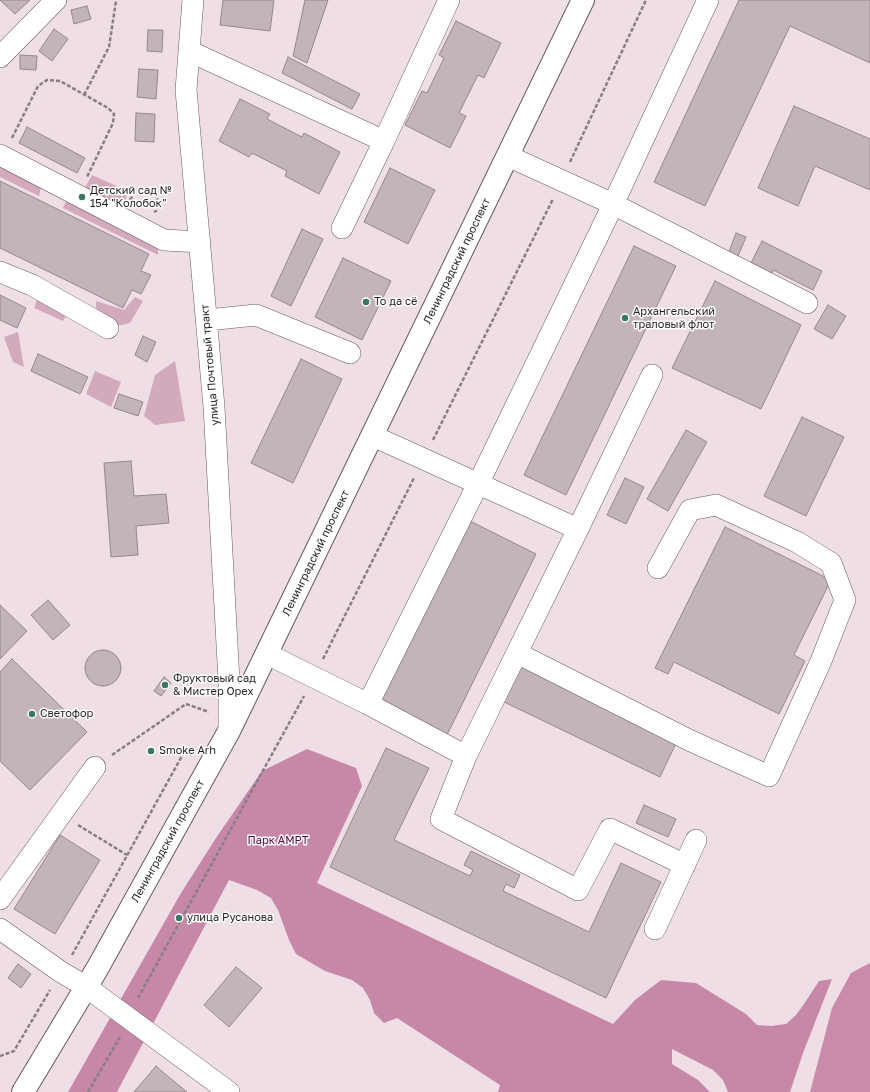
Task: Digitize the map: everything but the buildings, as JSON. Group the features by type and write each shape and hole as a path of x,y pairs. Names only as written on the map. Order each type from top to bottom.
{"main road":[{"name":"Ленинградский проспект","path":"23,1092 85,986 97,969 229,731 583,0"}],"street":[{"path":"0,57 56,0"},
{"name":"улица Почтовый тракт","path":"192,0 186,90 214,407 230,681 229,731"},
{"path":"342,228 449,0"},
{"path":"368,704 478,483 613,204 708,0"},
{"path":"189,51 384,141"},
{"path":"2,156 164,240 200,242"},
{"path":"508,156 613,204 807,303"},
{"path":"0,272 32,285 108,328"},
{"path":"207,320 256,315 350,353"},
{"path":"652,375 466,756 441,819 578,890 610,829 684,865"},
{"path":"373,436 578,529"},
{"path":"517,653 691,741 769,776 821,661 845,600 831,564 797,542 716,505 690,510 658,568"},
{"path":"267,654 368,704 466,756"},
{"path":"0,899 95,767"},
{"path":"655,929 696,840"},
{"path":"0,929 61,972 85,986 229,1092"}],"path":[{"path":"88,1092 130,1019 140,996 314,678 562,181 646,0"},
{"path":"84,95 110,47 116,1"},
{"path":"2,156 38,86 47,80 60,81 108,108 114,114 113,123 77,195"},
{"path":"95,767 186,704 209,712"},
{"path":"0,1056 14,1050 61,972 187,747"},
{"path":"61,814 127,855"}],"shaded area":[{"path":"0,163 42,183 39,196 0,177"},
{"path":"92,175 128,191 125,202 114,207 86,191 86,186"},
{"path":"68,197 158,247 158,255 63,208"},
{"path":"39,295 69,310 63,321 34,308"},
{"path":"135,297 143,301 130,323 112,325 96,310 96,301 124,310"},
{"path":"18,332 24,367 13,362 4,337"},
{"path":"175,361 185,421 155,425 144,416 155,375"},
{"path":"95,371 121,382 111,407 86,394"},
{"path":"870,963 870,1092 810,1092 832,1008 851,973"}],"green space":[{"name":"Парк АМРТ","path":"307,749 356,768 362,786 317,883 613,1024 635,1000 661,980 696,983 746,1014 757,1025 771,1026 786,1024 796,1015 819,981 832,979 803,1053 790,1092 728,1092 723,1080 713,1070 672,1049 672,1064 698,1080 710,1092 498,1092 500,1085 397,1018 384,1023 374,1013 370,1000 363,988 352,980 325,971 296,954 278,910 271,898 257,890 229,880 117,1092 68,1092 181,893 216,838 262,771"}],"place":[{"name":"Детский сад № 154 \"Колобок\"","path":"82,197"},
{"name":"То да сё","path":"366,302"},
{"name":"Архангельский траловый флот","path":"625,318"},
{"name":"Фруктовый сад & Мистер Орех","path":"165,685"},
{"name":"Светофор","path":"32,714"},
{"name":"Smoke Arh","path":"151,751"},
{"name":"улица Русанова","path":"179,918"}]}
